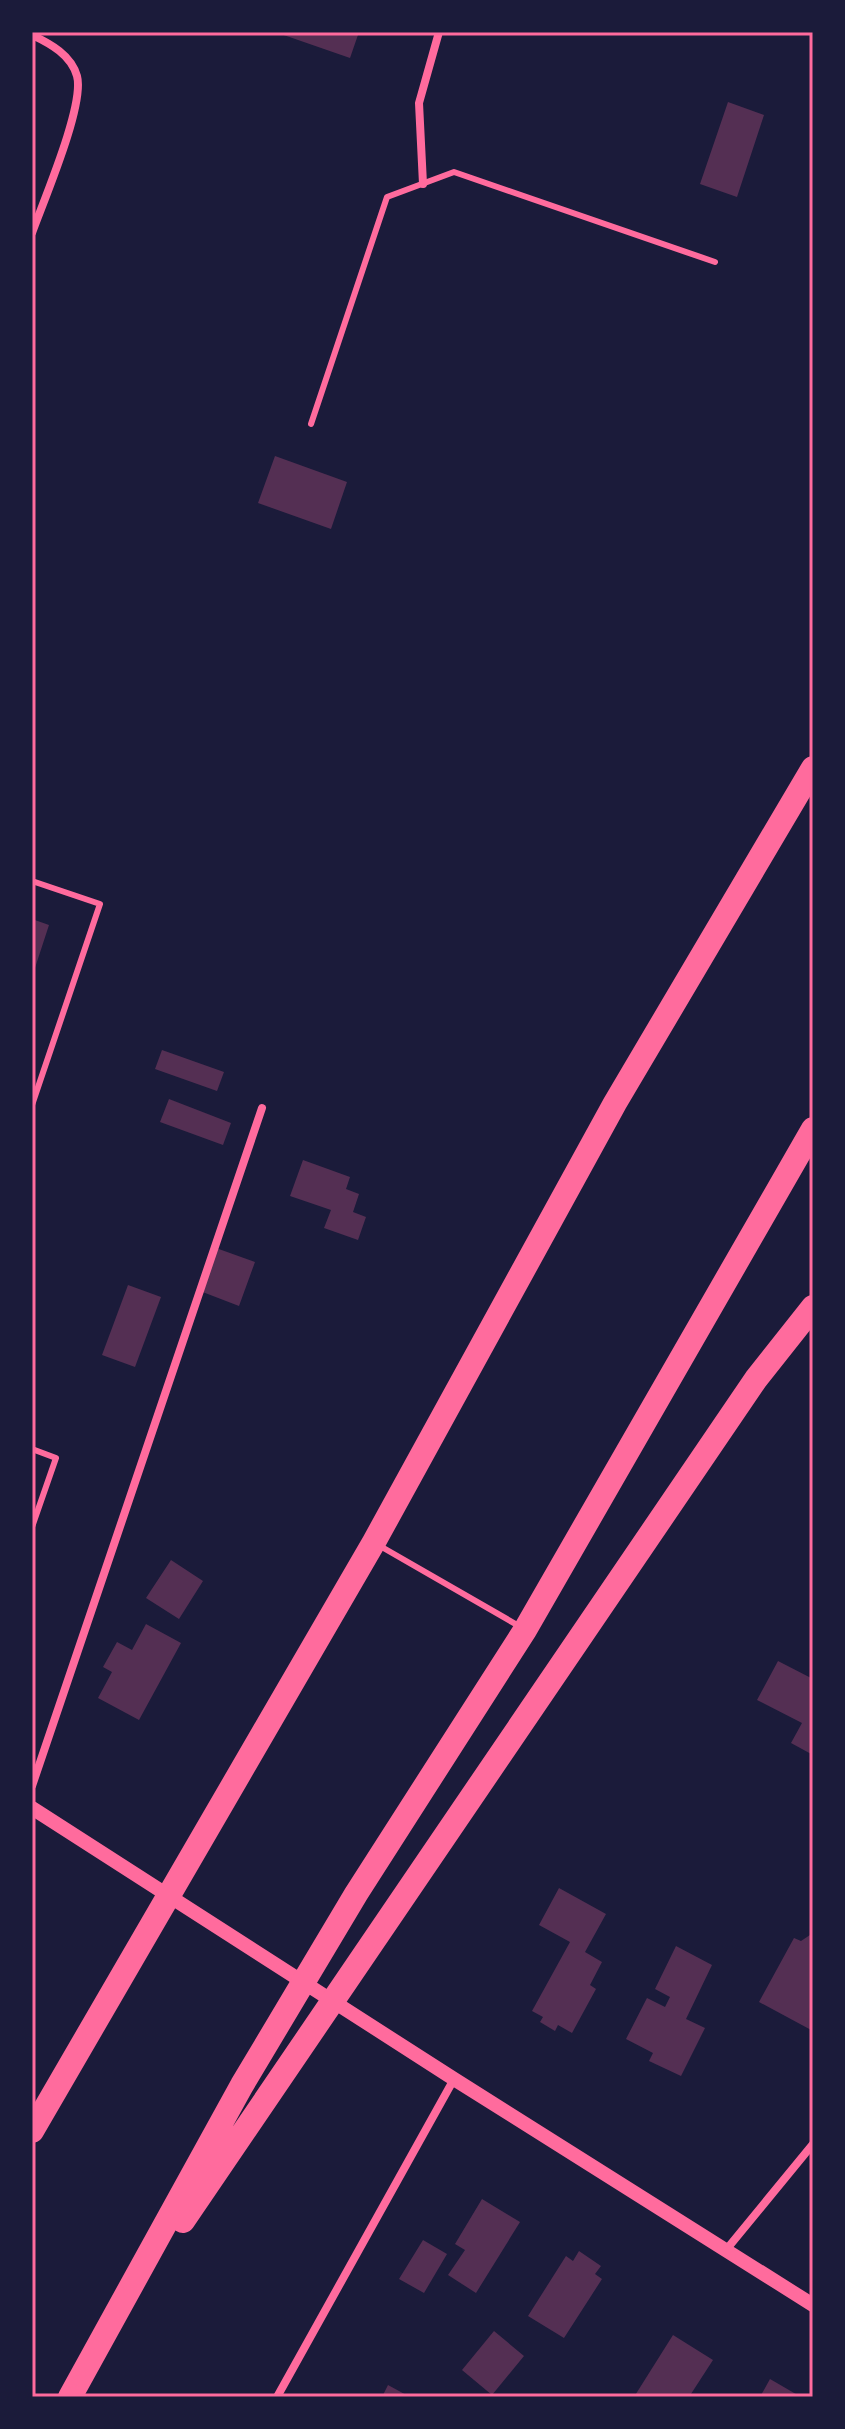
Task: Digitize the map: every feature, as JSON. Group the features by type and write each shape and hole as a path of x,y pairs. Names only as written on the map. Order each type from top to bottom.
{"highway":[{"path":"32,2131 374,1542 615,1103 813,756"},
{"path":"615,1103 813,768"},
{"path":"70,2397 242,2085 356,1894 525,1630 813,1129"},
{"path":"95,2353 756,1379 813,1307"}],"street":[{"path":"423,184 419,103 439,32"},
{"path":"32,35 52,45 72,64 78,87 74,113 32,233"},
{"path":"32,1786 262,1108"},
{"path":"32,1808 813,2305"},
{"path":"277,2397 454,2079"},
{"path":"726,2250 813,2144"}],"lane":[{"path":"311,424 387,197 454,172 715,262"},
{"path":"32,881 100,904 32,1105"},
{"path":"32,1449 56,1458 32,1527"},
{"path":"374,1542 525,1630"}],"building":[{"path":"275,32 359,32 350,58"},
{"path":"728,102 764,115 737,197 700,184"},
{"path":"275,456 347,482 331,529 258,503"},
{"path":"32,919 49,925 33,974 32,974"},
{"path":"162,1050 224,1072 217,1091 155,1069"},
{"path":"169,1099 231,1123 223,1145 160,1122"},
{"path":"303,1160 350,1177 346,1189 359,1194 353,1212 366,1217 358,1240 324,1228 331,1210 290,1196"},
{"path":"216,1248 255,1262 239,1306 200,1291"},
{"path":"128,1285 161,1297 135,1367 102,1355"},
{"path":"171,1560 203,1581 179,1619 146,1598"},
{"path":"146,1624 181,1643 139,1720 98,1698 112,1672 103,1667 117,1642 132,1650"},
{"path":"778,1661 813,1679 813,1755 791,1743 802,1723 757,1700"},
{"path":"559,1888 606,1914 585,1952 602,1962 590,1985 596,1989 572,2033 558,2025 555,2031 540,2022 543,2017 532,2011 570,1942 539,1925"},
{"path":"813,1933 813,2031 759,2002 794,1938 801,1941"},
{"path":"676,1946 712,1965 686,2019 705,2028 681,2076 649,2061 653,2053 626,2039 647,1998 665,2007 670,1997 655,1989"},
{"path":"482,2199 520,2222 476,2293 448,2275 465,2250 455,2244"},
{"path":"423,2240 447,2254 424,2293 399,2279"},
{"path":"579,2251 601,2266 595,2274 602,2279 564,2338 528,2316 566,2256 573,2261"},
{"path":"494,2331 524,2356 492,2395 462,2370"},
{"path":"673,2335 713,2360 689,2397 634,2397"},
{"path":"770,2379 801,2397 760,2397"},
{"path":"388,2385 410,2397 382,2397"}]}
